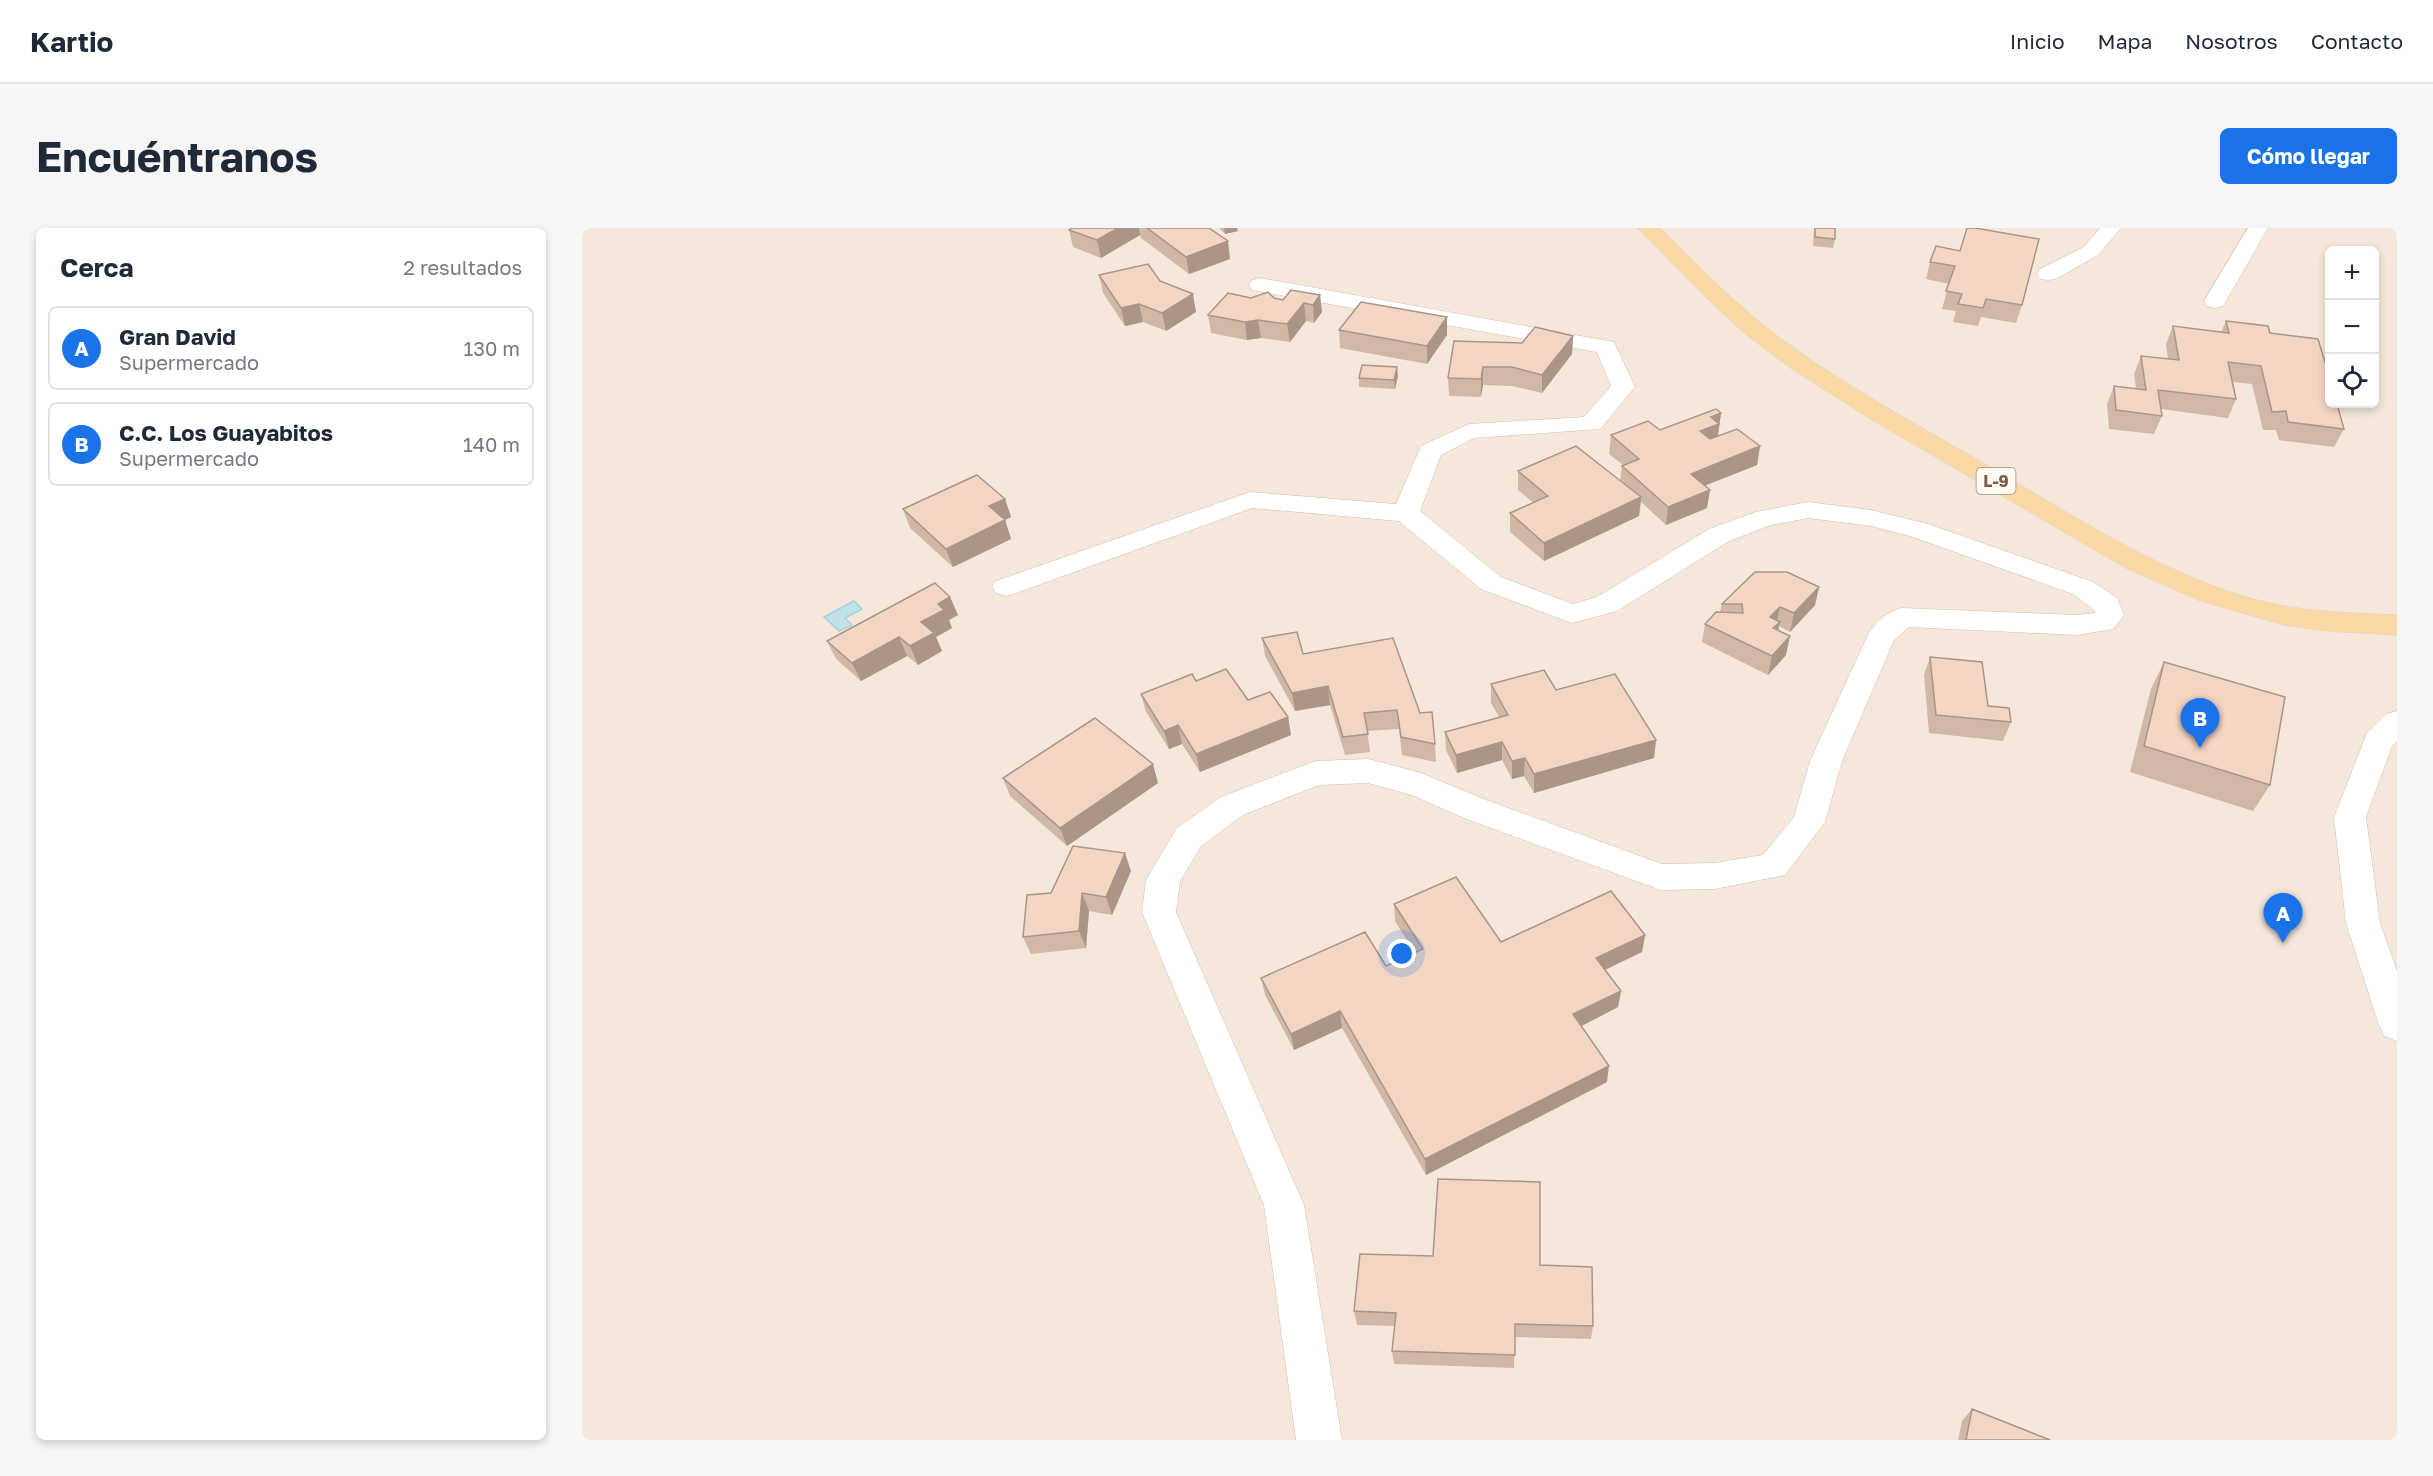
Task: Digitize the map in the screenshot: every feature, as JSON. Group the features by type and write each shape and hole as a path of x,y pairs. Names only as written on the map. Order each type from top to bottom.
{"main road":[{"name":"L-9","path":"1648,228 1746,321 1800,363 1880,414 2115,549 2169,577 2233,602 2285,617 2397,625"}],"street":[{"path":"2048,274 2091,251 2111,228"},
{"path":"2215,301 2258,228"},
{"path":"1260,285 1606,347 1623,387 1591,424 1468,431 1430,451 1406,513"},
{"path":"1006,587 1250,500 1406,513 1491,582 1572,614 1607,604 1719,535 1765,518 1808,510 1871,518 1919,530 2083,588 2107,605 2110,615 2103,621 2077,625 1902,617 1882,635 1826,761 1809,822 1773,866 1715,876 1660,877 1474,808 1421,785 1368,771 1316,773 1232,806 1189,837 1163,880 1159,912 1284,1205 1319,1440"},
{"path":"2397,722 2378,741 2350,817 2363,923 2397,1025"}],"shaded area":[{"path":"582,228 2397,228 2397,1440 582,1440"}],"water":[{"path":"854,601 862,609 845,618 852,625 839,631 824,617"}],"building":[{"path":"1072,228 1118,228 1097,240 1069,230"},
{"path":"1147,228 1209,228 1228,241 1186,257"},
{"path":"1815,228 1835,228 1835,239 1815,237"},
{"path":"1967,228 2039,239 2022,305 1986,299 1983,308 1958,304 1962,294 1946,291 1955,266 1930,262 1936,246 1960,251"},
{"path":"1148,264 1160,281 1193,294 1162,313 1139,304 1121,308 1099,275"},
{"path":"1291,290 1320,295 1313,305 1304,303 1287,324 1258,320 1245,322 1208,315 1228,293 1251,298 1268,292 1274,298 1283,300"},
{"path":"1361,302 1447,317 1427,346 1339,330"},
{"path":"2226,321 2268,326 2270,333 2318,339 2325,362 2325,408 2338,408 2344,429 2288,422 2286,411 2272,412 2261,366 2228,362 2236,399 2158,390 2162,416 2116,410 2114,386 2146,390 2141,356 2179,360 2173,326 2229,333"},
{"path":"1535,327 1573,336 1542,375 1512,367 1483,367 1481,379 1448,378 1454,341 1522,343"},
{"path":"1362,365 1397,367 1394,380 1359,378"},
{"path":"1716,409 1721,413 1711,417 1719,424 1700,431 1710,439 1737,429 1760,446 1691,474 1710,490 1668,507 1622,466 1639,459 1611,435 1648,421 1660,430"},
{"path":"1576,446 1641,497 1544,543 1510,513 1548,496 1518,471"},
{"path":"977,475 1005,499 989,506 1005,520 946,549 903,509"},
{"path":"1755,572 1787,572 1819,587 1794,613 1780,607 1770,617 1780,622 1773,628 1790,636 1772,656 1705,624 1716,612 1743,613 1742,604 1722,604"},
{"path":"935,583 950,597 938,604 944,610 921,622 934,633 910,646 899,637 852,663 827,641"},
{"path":"1297,632 1303,654 1393,638 1420,713 1432,712 1435,744 1401,737 1397,710 1364,713 1368,734 1343,737 1328,686 1292,693 1262,638"},
{"path":"1930,657 1982,662 1988,706 2009,708 2011,722 1936,715"},
{"path":"2164,662 2285,697 2270,785 2144,746"},
{"path":"1226,669 1248,700 1270,692 1288,717 1196,754 1178,725 1164,731 1141,694 1192,674 1196,681"},
{"path":"1544,670 1556,690 1615,674 1656,740 1534,774 1525,758 1512,761 1502,742 1456,755 1445,732 1508,715 1491,684"},
{"path":"1095,718 1153,764 1060,828 1003,778"},
{"path":"1073,846 1125,853 1106,897 1082,893 1079,931 1023,937 1027,895 1051,893"},
{"path":"1456,877 1501,942 1611,891 1645,935 1596,958 1621,991 1573,1014 1609,1066 1425,1159 1340,1011 1291,1034 1261,978 1365,932 1386,966 1423,949 1394,904"},
{"path":"1438,1179 1540,1182 1540,1265 1592,1267 1593,1326 1515,1324 1515,1355 1392,1351 1396,1313 1354,1311 1360,1254 1433,1256"},
{"path":"1972,1409 2050,1440 1966,1440"}],"place":[{"name":"C.C. Los Guayabitos","path":"2200,748"},
{"name":"Gran David","path":"2283,943"}]}
